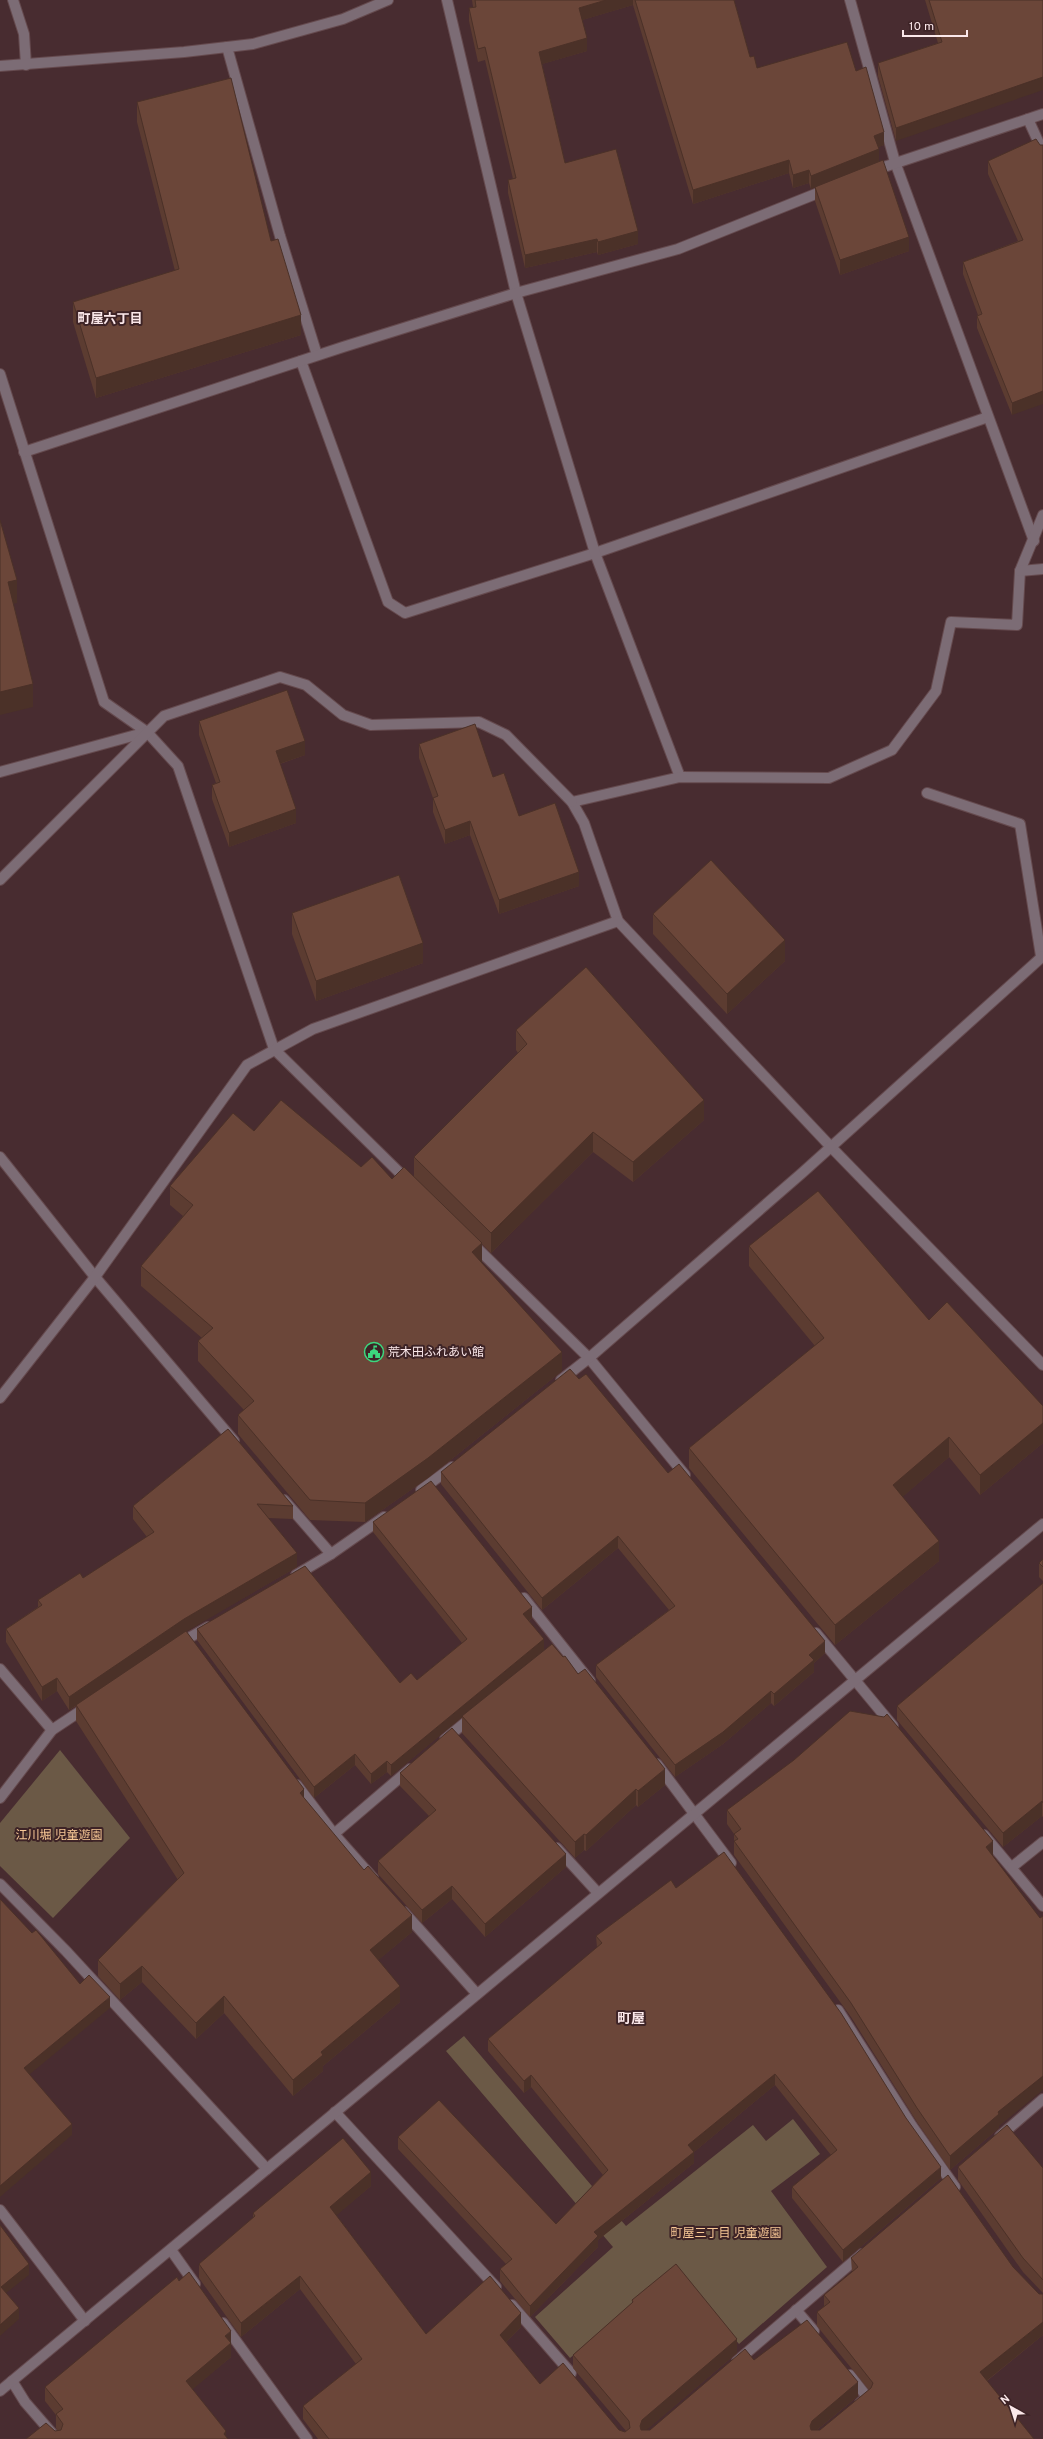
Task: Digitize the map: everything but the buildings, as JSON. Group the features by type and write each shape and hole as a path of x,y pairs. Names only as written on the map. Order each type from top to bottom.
{"street":[{"path":"13,0 24,34 26,66"},
{"path":"0,66 26,66 253,44 343,19 388,0"},
{"path":"447,0 516,294 595,553 680,777"},
{"path":"850,0 895,162 1034,541"},
{"path":"227,47 280,236 317,355"},
{"path":"859,177 895,162 1043,114"},
{"path":"1028,119 1043,152"},
{"path":"24,452 317,355 516,294 678,249 837,186"},
{"path":"301,361 388,602 405,613 595,553 988,417"},
{"path":"0,374 104,702 147,732 178,766 274,1049 414,1187"},
{"path":"572,802 680,777 829,778 892,750 936,691 951,622 1017,625 1020,571 1034,541 1043,515"},
{"path":"1020,571 1043,569"},
{"path":"0,880 164,716 280,677 306,685 343,715 371,725 479,722 506,735 572,802 584,823 618,921 831,1147 1043,1365"},
{"path":"0,772 147,732"},
{"path":"550,1388 589,1358 831,1147 1042,956 1020,824 927,793"},
{"path":"0,1398 96,1277 247,1065 313,1029 618,921"},
{"path":"0,1157 96,1277 242,1450"},
{"path":"465,1237 589,1358 691,1481"},
{"path":"413,1496 434,1486 463,1458"},
{"path":"278,1492 331,1554"},
{"path":"290,1578 331,1554 394,1510"},
{"path":"0,2391 85,2322 267,2168 695,1812 856,1681 1043,1524"},
{"path":"516,1588 558,1647 596,1687"},
{"path":"169,1651 190,1641 215,1622"},
{"path":"808,1623 902,1736"},
{"path":"0,1669 52,1730"},
{"path":"0,1798 52,1730 97,1700"},
{"path":"435,1747 455,1735 483,1708"},
{"path":"649,1755 695,1812 738,1873"},
{"path":"334,1834 417,1762"},
{"path":"291,1777 334,1834 381,1887"},
{"path":"977,1826 1043,1906"},
{"path":"548,1838 598,1893"},
{"path":"1012,1867 1043,1842"},
{"path":"0,1884 66,1950 267,2168"},
{"path":"397,1904 477,1994"},
{"path":"832,2002 963,2198"},
{"path":"990,2144 1043,2099"},
{"path":"335,2112 505,2296 578,2382"},
{"path":"0,2210 85,2322"},
{"path":"730,2367 873,2244"},
{"path":"171,2250 203,2295"},
{"path":"796,2310 820,2339"},
{"path":"216,2314 307,2439"},
{"path":"844,2368 868,2397 850,2411"},
{"path":"12,2381 25,2402 57,2439"}],"green space":[{"name":"江川堀 児童遊園","path":"60,1750 130,1838 53,1918 0,1866 0,1823"},
{"name":"町屋三丁目 児童遊園","path":"464,2036 626,2226 753,2125 766,2141 793,2119 820,2154 771,2191 827,2267 739,2344 676,2270 570,2358 535,2317 613,2247 446,2051"}],"place":[{"name":"荒木田ふれあい館","path":"374,1352"}],"district":[{"name":"町屋六丁目","path":"110,318"},
{"name":"町屋","path":"631,2018"}]}
